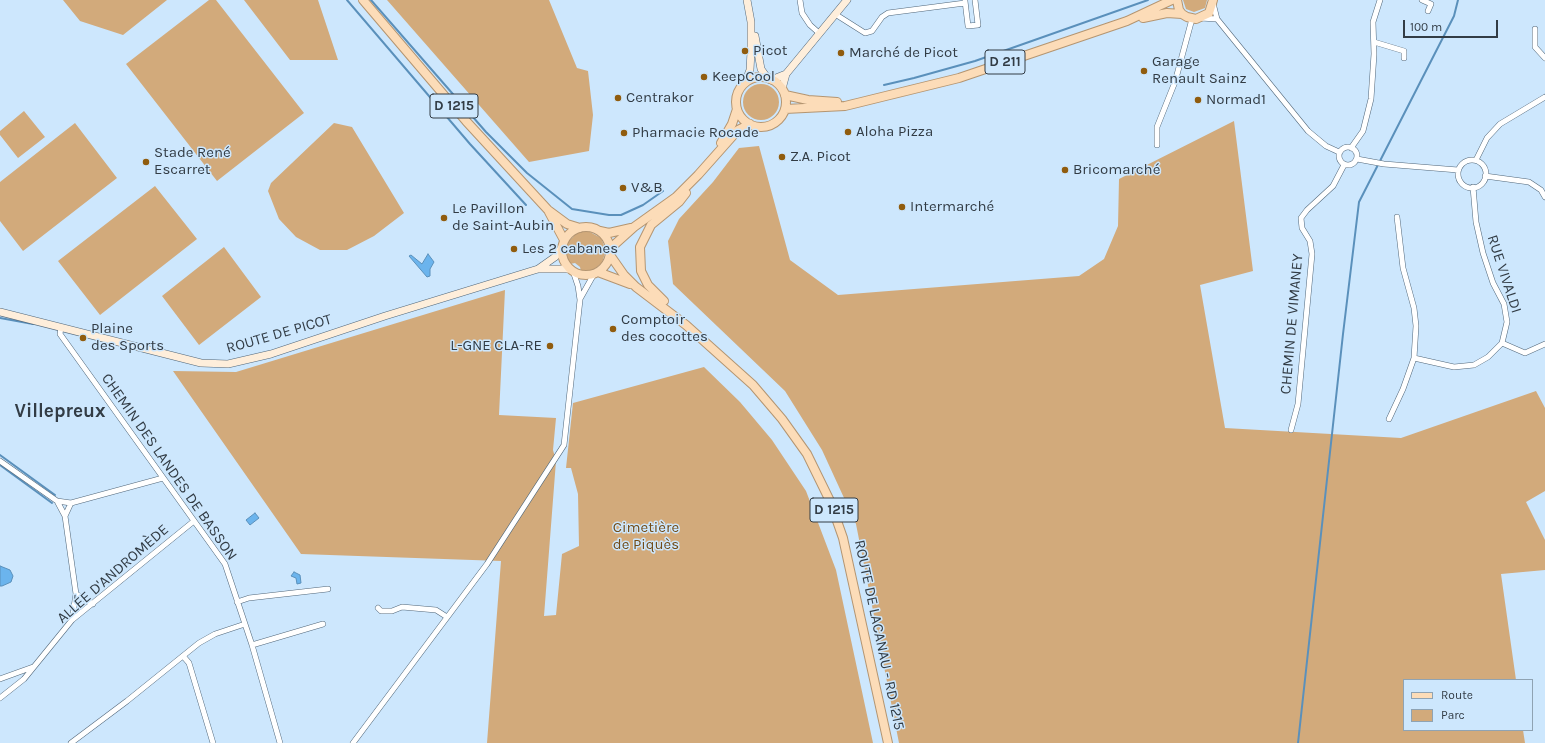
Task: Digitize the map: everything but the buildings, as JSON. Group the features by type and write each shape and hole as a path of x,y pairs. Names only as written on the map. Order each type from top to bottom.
{"main road":[{"name":"D 1215","path":"363,0 466,121 548,210 567,224 580,228"},
{"path":"747,0 754,30 758,59 763,73 784,92"},
{"path":"737,108 744,119 756,127 770,125 780,119 785,109 784,92 786,74 819,32 847,0"},
{"name":"D 211","path":"785,109 839,106 882,98 959,78 1127,21 1172,0"},
{"path":"1177,0 1179,10 1182,14 1196,18 1209,13 1213,1"},
{"name":"D 211","path":"1127,21 1167,13 1182,14"},
{"path":"713,157 732,124 737,108 738,92 745,83 750,70 751,22"},
{"path":"745,83 754,78 770,79 786,74"},
{"name":"D 211","path":"784,92 834,102 882,98"},
{"path":"686,325 648,285 641,271 640,247 651,225 679,202 698,175 738,130 750,124"},
{"path":"610,254 607,240 593,228 580,228 574,230 563,243 563,259 571,270 584,275 596,273 607,262 614,245 634,227 676,197 698,175"},
{"name":"D 1215","path":"548,210 563,243"},
{"path":"598,231 609,233 634,227"},
{"name":"ROUTE DE PICOT","path":"0,312 202,363 228,364 271,354 385,316 538,269 555,257 563,243"},
{"name":"D 1215","path":"610,254 624,275 636,287 686,325"},
{"name":"ROUTE DE PICOT","path":"538,269 571,270"},
{"name":"D 1215","path":"596,273 636,287"},
{"name":"ROUTE DE LACANAU - RD 1215","path":"686,325 754,385 782,419 807,454 830,501 844,538 888,743"}],"street":[{"path":"800,0 802,13 810,25 819,32"},
{"path":"835,14 865,33 872,31 882,17 888,13 965,2 968,26 978,25 975,0"},
{"path":"1351,148 1363,131 1371,99 1374,42 1373,22 1380,0"},
{"path":"1422,0 1431,4 1428,11"},
{"path":"1213,1 1217,19 1308,131 1326,146 1339,152"},
{"path":"1157,145 1157,127 1175,82 1196,18 1217,19"},
{"path":"1535,29 1535,47 1545,58"},
{"path":"1374,42 1404,52 1404,58"},
{"path":"1476,160 1487,138 1500,124 1545,97"},
{"path":"1343,148 1351,148 1357,154 1357,159 1353,164 1344,165 1340,161 1339,152 1343,148"},
{"path":"1357,159 1384,164 1458,170"},
{"path":"1476,160 1485,169 1485,176 1481,184 1473,188 1462,183 1458,175 1458,170 1463,163 1476,160"},
{"name":"CHEMIN DE VIMANEY","path":"1291,430 1298,404 1312,254 1310,242 1302,228 1302,218 1307,210 1332,186 1344,165"},
{"path":"1485,176 1528,182 1541,190 1545,197"},
{"name":"RUE VIVALDI","path":"1414,358 1454,366 1474,365 1488,358 1502,343 1507,322 1504,304 1483,254 1476,222 1473,188"},
{"path":"1389,418 1403,389 1414,358 1416,326 1414,308 1403,268 1397,217"},
{"path":"353,743 487,564 564,444 580,300 578,286 571,270"},
{"path":"580,300 596,273"},
{"name":"CHEMIN DES LANDES DE BASSON","path":"61,327 60,334 225,564 252,646 280,743"},
{"path":"1502,343 1525,353 1545,344"},
{"path":"0,461 57,501 65,516 76,594 72,620"},
{"path":"57,501 71,503 163,478"},
{"path":"65,516 71,503"},
{"name":"ALLÉE D'ANDROMÈDE","path":"0,698 24,679 72,620 194,521"},
{"path":"238,602 249,598 328,589"},
{"path":"76,594 93,604"},
{"path":"378,608 382,611 392,611 402,606 436,610 447,617"},
{"path":"71,743 128,701 199,643 215,634 245,624"},
{"path":"252,646 322,624"},
{"path":"183,656 189,663 213,743"},
{"path":"0,680 34,666"}],"green space":[{"path":"63,0 167,0 123,35 80,21"},
{"path":"209,0 216,0 304,113 217,181 126,64"},
{"path":"244,0 318,0 338,60 290,60"},
{"path":"387,0 549,0 577,68 588,71 593,115 589,151 529,162"},
{"path":"1183,0 1207,0 1205,8 1194,12 1186,9"},
{"path":"765,84 774,89 778,95 778,109 774,115 765,120 757,120 748,115 744,109 743,98 748,89 754,85"},
{"path":"24,111 45,137 18,158 0,135 0,131"},
{"path":"1234,121 1253,271 1200,285 1225,428 1401,438 1536,391 1545,408 1545,491 1526,502 1545,540 1545,570 1501,574 1516,679 1403,679 1403,731 1523,731 1525,743 899,743 856,524 822,450 785,391 673,284 668,241 679,219 713,182 739,148 759,146 790,260 838,295 1079,276 1104,259 1118,226 1119,179"},
{"path":"75,123 117,178 23,251 0,221 0,182"},
{"path":"334,123 352,127 404,213 374,236 347,250 320,250 296,237 279,219 268,191 271,183"},
{"path":"155,186 197,239 100,315 58,261"},
{"path":"583,231 590,232 601,238 606,250 602,263 592,271 581,271 580,267 575,263 570,264 566,255 568,242 577,233"},
{"path":"224,247 261,297 199,345 162,296"},
{"name":"Cimetière de Piquès","path":"505,290 499,415 556,418 553,450 556,461 544,616 556,615 562,554 579,546 578,494 571,468 566,468 573,403 704,367 740,402 772,440 806,491 836,570 873,743 487,743 501,561 301,554 173,371 236,372"}],"water":[{"path":"428,254 434,262 430,269 430,276 427,277 409,256 411,255 422,264"},
{"path":"255,513 259,518 250,525 246,520"},
{"path":"0,566 10,570 13,576 11,582 2,586 0,586"},
{"path":"294,572 300,575 301,583 297,584 296,578 291,576"}],"waterway":[{"path":"347,0 470,144 526,205"},
{"path":"371,0 486,132 527,173 572,209 609,215 621,215 643,205 663,191"},
{"path":"884,85 975,61 1148,0"},
{"path":"1298,743 1359,202 1454,16 1458,0"},
{"path":"0,318 33,324"},
{"path":"0,455 55,495"},
{"path":"0,465 52,503"}],"place":[{"name":"Picot","path":"745,51"},
{"name":"Marché de Picot","path":"841,53"},
{"name":"Garage Renault Sainz","path":"1144,71"},
{"name":"KeepCool","path":"704,77"},
{"name":"Centrakor","path":"618,98"},
{"name":"Normad1","path":"1198,100"},
{"name":"Aloha Pizza","path":"848,132"},
{"name":"Pharmacie Rocade","path":"624,133"},
{"name":"Z.A. Picot","path":"782,157"},
{"name":"Stade René Escarret","path":"146,162"},
{"name":"Bricomarché","path":"1065,170"},
{"name":"V&B","path":"623,188"},
{"name":"Intermarché","path":"902,207"},
{"name":"Le Pavillon de Saint-Aubin","path":"444,218"},
{"name":"Les 2 cabanes","path":"514,249"},
{"name":"Comptoir des cocottes","path":"613,329"},
{"name":"Plaine des Sports","path":"83,338"},
{"name":"L-GNE CLA-RE","path":"550,346"}],"district":[{"name":"Villepreux","path":"60,412"}]}
